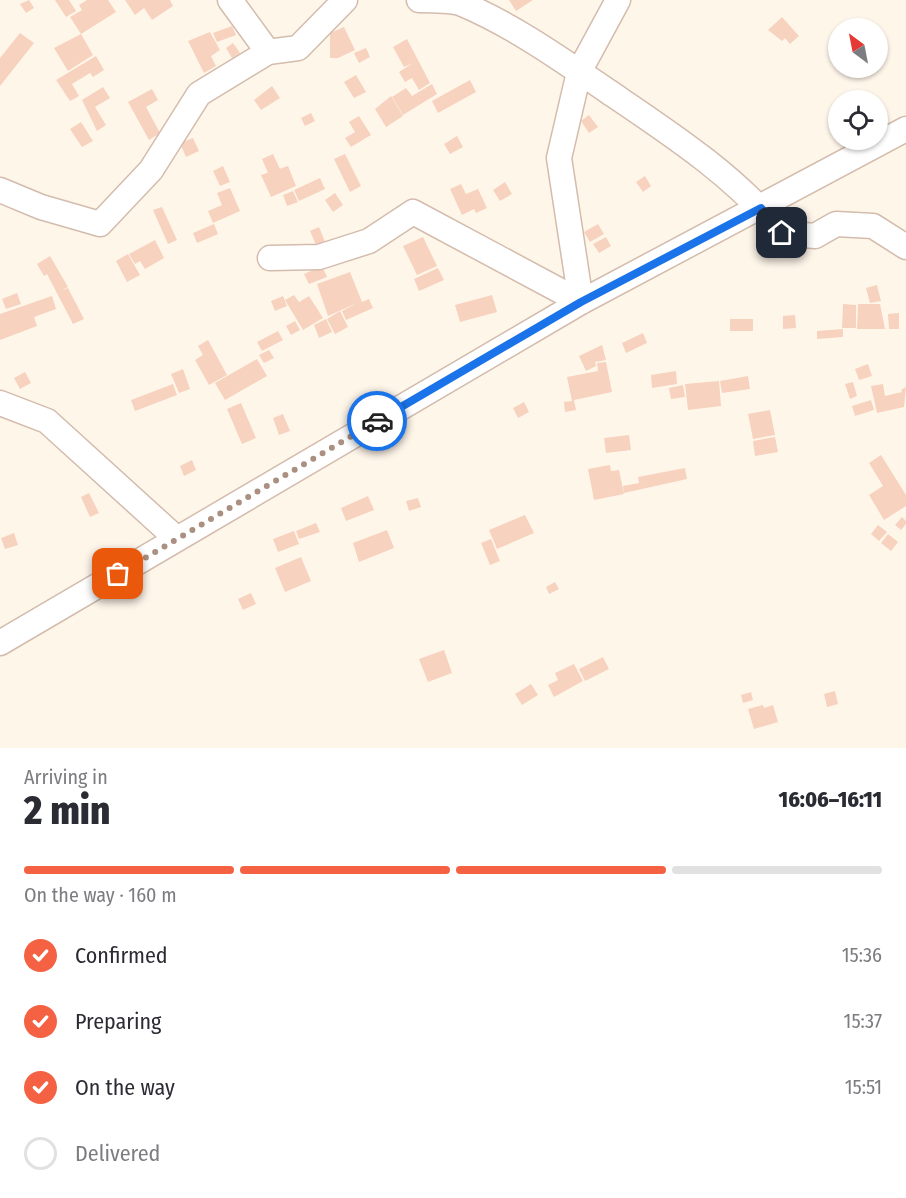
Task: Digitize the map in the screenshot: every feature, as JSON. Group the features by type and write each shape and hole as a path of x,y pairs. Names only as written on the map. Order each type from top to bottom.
{"street":[{"path":"230,0 268,52"},
{"path":"0,190 41,207 100,224 151,170 199,94 268,52 298,48 345,0"},
{"path":"420,0 458,2 507,27 579,72 693,150 761,208 782,233 815,236 836,225 873,226 906,247"},
{"path":"581,302 559,158 579,72 618,0"},
{"path":"0,644 581,302 906,129"},
{"path":"270,258 319,257 369,241 413,212 581,302"},
{"path":"0,403 47,422 177,539"}],"building":[{"path":"29,0 34,8 26,13 20,4"},
{"path":"55,0 69,0 76,11 66,17"},
{"path":"87,0 108,0 116,12 81,34 70,17 82,10 79,5"},
{"path":"125,0 170,0 173,6 152,20 144,8 135,15"},
{"path":"509,0 533,0 516,11"},
{"path":"782,17 799,36 790,44 785,38 782,41 768,30"},
{"path":"232,26 236,35 217,42 213,33"},
{"path":"344,27 355,50 338,58 330,58 330,33"},
{"path":"210,32 220,50 211,56 216,66 204,73 188,41"},
{"path":"20,33 34,43 0,86 0,58"},
{"path":"81,34 93,55 68,71 54,48"},
{"path":"407,39 430,83 419,90 412,78 405,82 399,72 413,63 404,67 393,47"},
{"path":"233,43 240,53 232,58 226,48"},
{"path":"366,48 370,57 359,63 354,53"},
{"path":"96,56 104,70 93,77 90,73 72,84 79,96 70,101 56,80"},
{"path":"356,75 366,92 354,98 344,82"},
{"path":"470,80 476,92 438,113 432,101"},
{"path":"432,84 437,94 403,115 392,97 406,88 412,96"},
{"path":"272,86 280,98 261,110 254,100"},
{"path":"103,87 110,98 95,107 106,125 97,131 82,100"},
{"path":"152,89 158,100 146,107 160,133 149,140 128,102"},
{"path":"391,96 403,116 386,127 375,109"},
{"path":"311,113 315,121 305,126 301,118"},
{"path":"589,115 598,127 589,133 581,121"},
{"path":"359,116 371,135 351,147 345,138 355,132 349,122"},
{"path":"81,122 93,141 82,147 70,129"},
{"path":"457,136 463,147 450,154 444,144"},
{"path":"193,138 199,151 186,157 180,143"},
{"path":"273,154 280,169 268,173 262,159"},
{"path":"345,154 361,186 350,192 334,159"},
{"path":"223,166 230,182 220,186 213,171"},
{"path":"288,166 296,186 271,197 261,175"},
{"path":"645,176 651,186 643,192 636,182"},
{"path":"320,178 325,189 299,201 294,190"},
{"path":"505,182 512,194 500,201 493,190"},
{"path":"461,184 466,194 478,189 487,208 476,213 474,209 462,215 450,189"},
{"path":"230,188 240,211 213,223 208,211 222,205 217,193"},
{"path":"293,191 298,202 287,206 283,195"},
{"path":"335,193 343,205 333,212 325,200"},
{"path":"162,207 177,240 168,244 153,210"},
{"path":"214,224 218,234 197,243 193,233"},
{"path":"598,224 604,234 590,242 584,232"},
{"path":"319,227 328,249 319,252 310,231"},
{"path":"423,237 437,266 417,275 403,246"},
{"path":"606,237 611,246 599,253 593,244"},
{"path":"155,240 164,258 145,269 140,261 135,264 129,254"},
{"path":"128,254 140,275 127,282 116,261"},
{"path":"50,256 68,287 61,291 68,288 84,319 73,324 47,274 44,276 37,264"},
{"path":"322,266 327,277 309,284 304,274"},
{"path":"438,268 444,280 419,291 414,279"},
{"path":"350,272 362,302 369,299 373,308 346,320 342,311 357,303 328,316 317,284"},
{"path":"877,285 881,301 870,303 866,288"},
{"path":"17,293 21,304 6,309 2,299"},
{"path":"294,295 299,302 309,296 323,318 303,330 285,300"},
{"path":"492,295 497,312 460,322 455,305"},
{"path":"52,296 56,309 34,317 37,326 0,340 0,314"},
{"path":"283,296 287,306 275,311 271,301"},
{"path":"843,304 856,305 856,328 842,328"},
{"path":"858,304 880,304 885,329 857,329"},
{"path":"340,311 348,327 335,334 327,319"},
{"path":"899,313 899,329 889,329 888,314"},
{"path":"795,315 796,328 783,329 783,316"},
{"path":"326,319 332,332 319,338 314,325"},
{"path":"730,319 753,319 753,331 730,331"},
{"path":"295,321 300,330 291,335 286,326"},
{"path":"843,329 843,337 817,339 817,331"},
{"path":"278,331 283,340 262,351 257,342"},
{"path":"643,333 647,343 626,353 622,343"},
{"path":"208,340 227,375 209,385 195,360 203,355 198,346"},
{"path":"602,345 606,360 595,362 596,366 586,371 579,356"},
{"path":"269,350 274,358 264,363 259,355"},
{"path":"257,359 267,376 225,400 215,383"},
{"path":"606,362 612,392 574,400 576,410 565,412 564,402 572,401 567,377 598,371 597,363"},
{"path":"868,364 872,376 859,380 855,369"},
{"path":"183,369 190,389 179,393 171,374"},
{"path":"676,371 677,384 652,388 651,375"},
{"path":"25,372 31,383 20,389 14,378"},
{"path":"748,376 750,389 722,393 720,381"},
{"path":"719,381 721,406 688,410 685,384"},
{"path":"853,382 857,396 850,399 845,384"},
{"path":"173,384 177,395 135,411 131,400"},
{"path":"883,384 885,396 902,392 901,390 906,387 904,407 877,413 871,386"},
{"path":"683,385 685,397 671,399 669,388"},
{"path":"871,400 874,410 855,416 852,406"},
{"path":"524,402 529,412 518,418 513,408"},
{"path":"241,403 256,438 242,444 227,409"},
{"path":"770,410 775,435 753,439 748,414"},
{"path":"283,414 290,431 279,435 273,418"},
{"path":"629,435 631,450 606,453 604,438"},
{"path":"775,437 778,452 755,456 753,441"},
{"path":"881,455 906,495 906,506 884,520 869,495 883,486 869,463"},
{"path":"192,460 196,470 184,476 180,466"},
{"path":"610,465 611,471 619,470 624,494 594,500 588,469"},
{"path":"685,468 687,479 624,493 623,486 639,483 638,477"},
{"path":"89,493 99,513 90,517 81,497"},
{"path":"368,496 374,510 346,521 341,508"},
{"path":"418,498 421,507 409,511 406,501"},
{"path":"525,515 534,533 497,549 489,530"},
{"path":"902,517 906,524 901,530 895,525"},
{"path":"316,523 320,532 299,539 296,531"},
{"path":"878,525 887,532 879,541 871,534"},
{"path":"387,530 394,548 359,562 353,543"},
{"path":"294,531 299,544 278,552 273,539"},
{"path":"14,533 18,545 5,549 1,538"},
{"path":"888,534 898,542 891,551 881,543"},
{"path":"491,539 500,561 490,565 481,543"},
{"path":"301,557 311,581 285,592 275,568"},
{"path":"555,582 559,589 549,594 546,587"},
{"path":"251,593 256,604 243,610 238,599"},
{"path":"444,650 452,673 428,682 419,659"},
{"path":"603,657 609,669 585,681 579,669"},
{"path":"574,664 583,681 554,697 548,685 558,680 555,673"},
{"path":"531,684 538,695 522,705 515,694"},
{"path":"835,691 838,704 827,707 824,694"},
{"path":"751,692 753,700 743,703 741,695"},
{"path":"763,705 764,708 773,705 778,722 754,729 748,709"}],"way so far":[{"path":"118,574 377,421"}],"route":[{"path":"377,421 581,302 761,208 782,233"}]}
